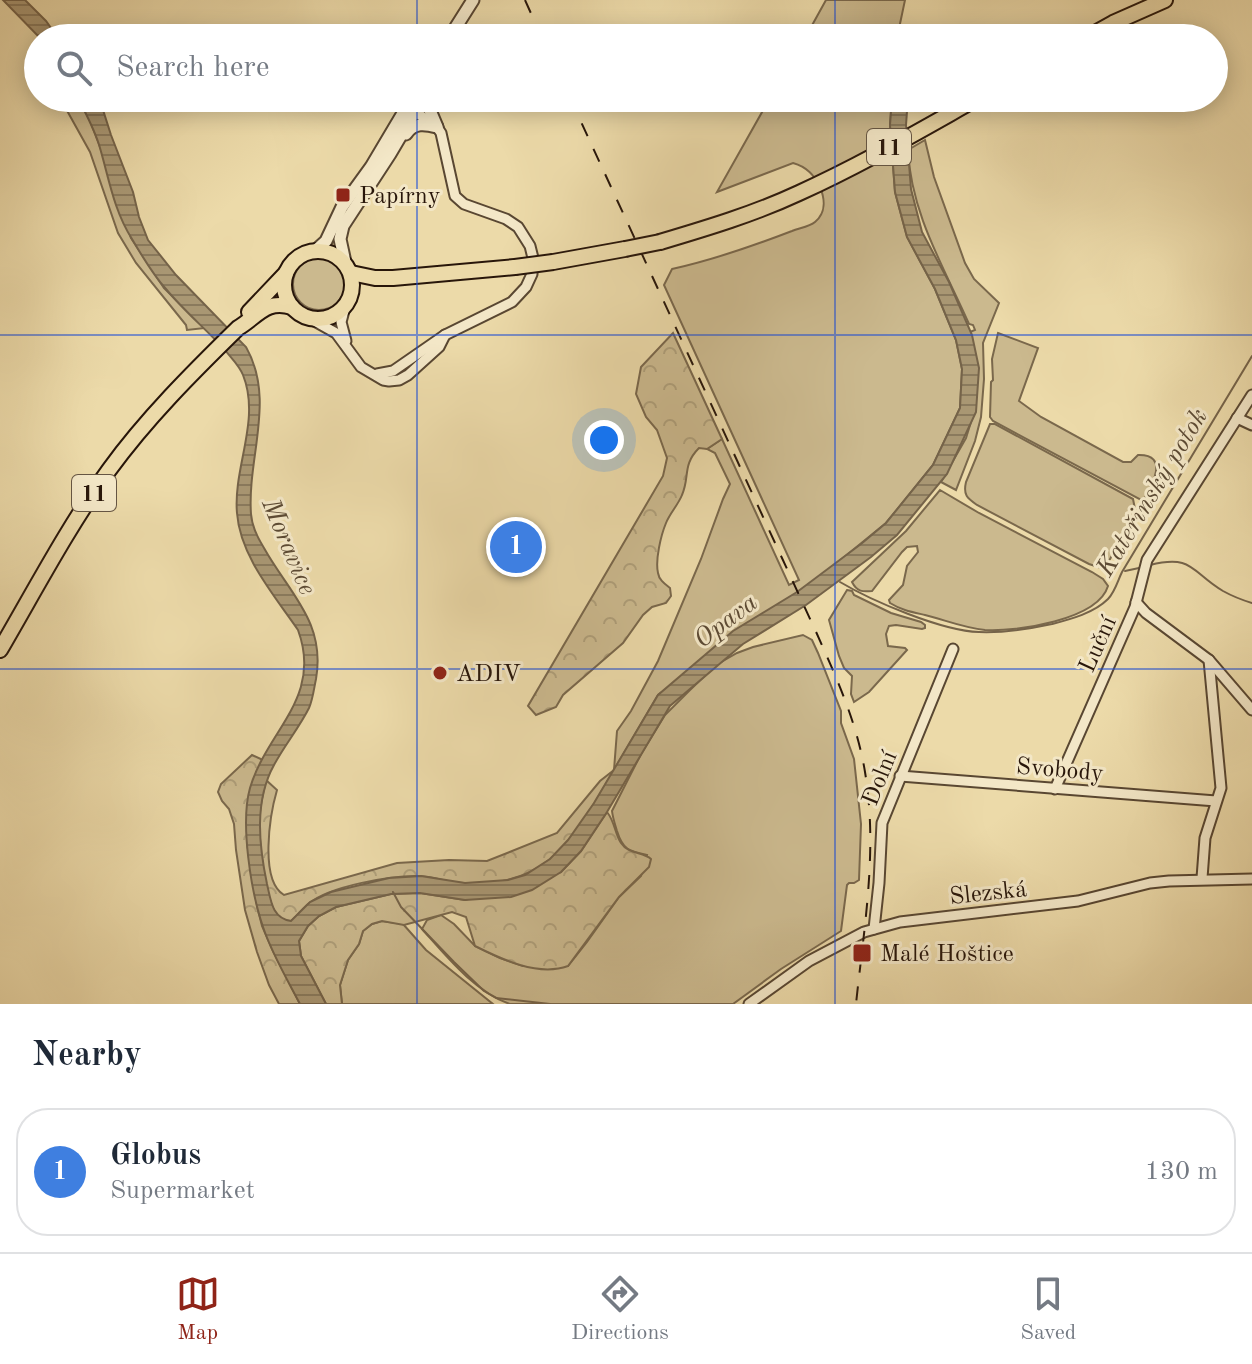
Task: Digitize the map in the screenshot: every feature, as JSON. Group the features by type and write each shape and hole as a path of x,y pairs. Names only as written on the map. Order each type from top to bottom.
{"main road":[{"path":"1111,24 1165,0"},
{"name":"11","path":"348,268 375,278 393,278 553,262 660,242 736,218 799,193 953,112"},
{"path":"316,250 331,252 348,268 353,289 347,304 330,317 311,319 292,307 284,291 286,273 299,256 316,250"},
{"name":"11","path":"238,328 245,316 286,273"},
{"name":"11","path":"347,304 376,282 393,278"},
{"name":"11","path":"0,650 109,470 153,415 238,328 260,310 272,305 292,307"}],"street":[{"path":"459,24 473,0"},
{"path":"316,250 326,241 342,207 406,112"},
{"path":"348,268 341,245 346,220 359,202 407,112"},
{"path":"419,112 437,127"},
{"path":"311,319 336,333 361,367 377,374 393,371 445,335 512,302 529,281 533,258 527,239 512,222 468,206 455,196 444,142 431,112"},
{"path":"359,202 368,195 409,129 420,124 437,127"},
{"path":"347,304 341,322 348,348"},
{"name":"Luční","path":"1055,789 1136,602 1150,555 1252,395"},
{"path":"1237,418 1252,425"},
{"path":"1136,602 1209,660 1252,710"},
{"name":"Dolní","path":"874,929 882,823 953,649"},
{"path":"1202,878 1205,838 1221,788 1209,660"},
{"name":"Svobody","path":"900,776 1216,801"},
{"name":"Slezská","path":"749,1004 809,961 864,932 900,922 1078,901 1150,883 1202,878 1252,879"}],"green space":[{"path":"826,0 905,0 900,24 813,24"},
{"path":"68,112 85,112 131,238 164,288 205,328 187,330 136,263 118,233 90,152"},
{"path":"762,112 891,112 895,192 907,237 935,289 956,340 962,369 960,408 933,465 886,523 827,571 658,695 614,770 617,731 658,661 730,484 715,453 707,449 722,439 789,585 799,580 664,285 672,269 733,252 815,222 823,210 824,201 813,175 793,163 717,192"},
{"path":"925,140 934,177 965,263 974,279 999,303 983,343 981,417 956,490 941,482 966,438 975,409 970,332 975,330 969,324 940,261 915,196 908,150"},
{"path":"319,258 337,266 345,284 337,302 319,310 301,302 293,284 301,266"},
{"path":"673,333 722,439 707,449 699,448 694,454 682,495 664,528 657,568 662,582 670,588 671,596 666,603 652,607 643,615 623,643 563,695 556,707 536,715 528,706 663,476 667,458 657,430 646,417 636,394 641,367"},
{"path":"998,333 1038,348 1019,401 1041,417 1123,462 1131,462 1138,455 1154,460 1156,472 1143,501 993,421 990,417 992,359"},
{"path":"990,424 1133,499 1136,514 1106,566 1101,568 1089,564 968,498 966,482"},
{"path":"940,490 1103,579 1108,586 1101,598 1089,608 1054,622 1016,629 970,628 911,612 889,600 903,585 907,566 918,552 917,546 907,547 902,552 872,591 858,590 852,582 906,531"},
{"path":"847,590 891,613 925,625 922,629 889,626 886,634 888,646 907,650 869,692 854,702 852,676 839,656 829,620"},
{"path":"803,635 812,640 818,653 841,711 841,723 854,759 861,824 859,880 847,885 841,931 733,1004 510,1004 473,982 422,929 427,920 441,915 475,946 500,958 523,966 568,966 619,897 641,876 647,855 624,846 612,811 665,715 716,665 753,647"},
{"path":"252,755 263,760 256,773 247,843 257,906 262,926 300,1004 279,1004 269,985 245,910 234,824 218,792 221,784"},
{"path":"614,770 585,818 559,851 540,867 519,876 474,884 420,876 362,883 318,898 291,921 280,918 269,898 260,835 260,812 266,780 277,790 268,846 271,876 284,895 397,863 487,861 557,833 600,781"},
{"path":"607,812 621,843 651,859 649,867 619,897 568,966 532,968 485,951 475,946 466,917 452,912 404,925 382,921 363,931 359,944 348,960 340,985 342,1004 326,1004 301,956 299,941 319,916 336,907 391,894 420,893 465,900 561,872 581,851"},
{"path":"382,921 403,924 426,950 493,1004 342,1004 340,985 348,960 359,944 363,931"}],"shaded area":[{"path":"3,0 25,0 48,24 26,24"},
{"path":"85,112 104,112 148,240 176,275 246,347 255,367 260,408 251,493 252,523 261,544 311,624 318,659 310,705 274,765 263,793 261,808 260,839 273,908 291,921 310,902 331,892 389,878 421,876 465,883 508,880 525,875 550,859 568,840 594,803 658,695 733,631 797,592 861,544 886,523 933,465 960,408 962,369 956,340 935,289 907,237 895,192 891,112 907,112 911,189 922,232 949,282 972,335 979,368 976,412 947,474 897,535 806,605 743,644 670,706 607,812 581,851 561,872 532,890 511,897 465,900 420,893 391,894 336,907 308,926 299,941 301,956 326,1004 300,1004 263,927 254,895 247,838 250,788 258,767 298,695 304,654 298,630 251,560 239,529 237,496 248,426 248,392 237,365 161,284 126,228 96,135"}],"waterway":[{"name":"Kateřinský potok","path":"840,582 908,614 979,632 1043,626 1096,608 1113,593 1122,572 1252,356"},
{"path":"1150,565 1184,563 1223,591 1252,603"},
{"path":"1125,571 1139,568"},
{"path":"393,892 401,907 484,991 496,998 550,1004"}],"railway":[{"path":"525,0 536,24"},
{"path":"576,112 817,634 852,719 865,772 870,830 868,888 856,1004"}],"place":[{"name":"Papírny","path":"343,195"},
{"name":"Globus","path":"516,547"},
{"name":"ADIV","path":"440,673"},
{"name":"Malé Hoštice","path":"862,953"}],"water label":[{"name":"Moravice","path":"290,546"},
{"name":"Opava","path":"725,620"}]}
